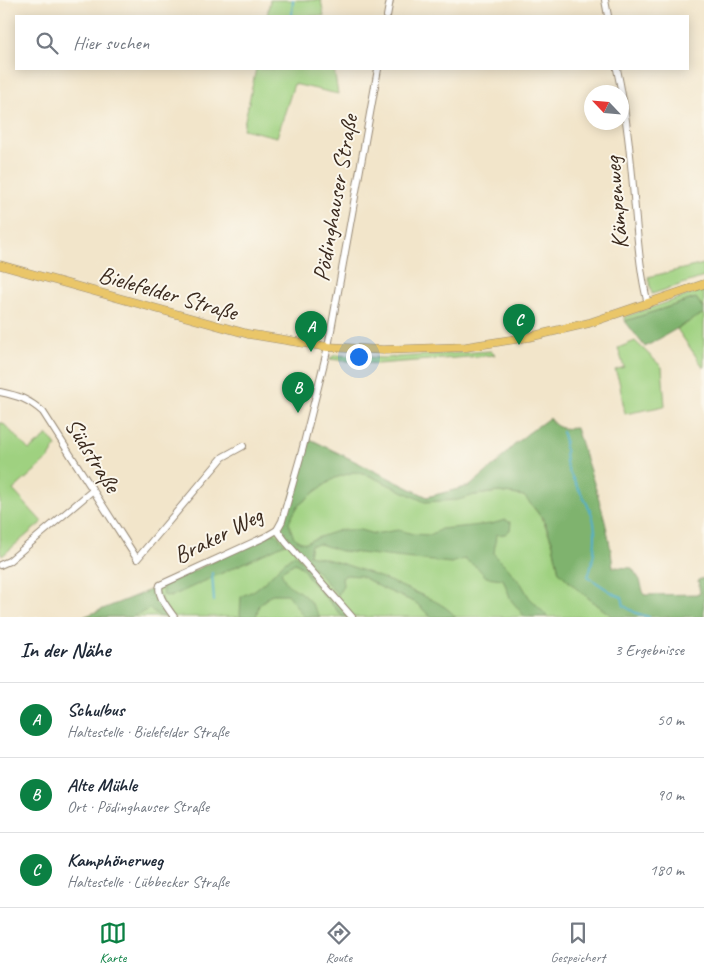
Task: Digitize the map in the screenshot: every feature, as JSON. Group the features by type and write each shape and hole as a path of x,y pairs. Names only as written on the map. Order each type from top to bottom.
{"main road":[{"name":"Bielefelder Straße","path":"0,265 248,334 328,347 383,350 438,349 530,338 589,323 704,284"}],"street":[{"path":"387,15 390,0"},
{"path":"605,0 608,15"},
{"name":"Pödinghauser Straße","path":"302,450 328,347 378,70"},
{"name":"Kämpenweg","path":"617,70 628,126 640,255 648,304"},
{"name":"Südstraße","path":"0,392 19,396 32,402 43,412 137,559 223,457 243,446"},
{"name":"Braker Weg","path":"174,617 161,596 159,587 162,583 277,530 284,515 302,450"},
{"path":"0,566 9,561 92,491"},
{"path":"277,530 352,617"}],"green space":[{"path":"270,0 321,0 324,15 267,15"},
{"path":"256,70 334,70 338,94 294,84 277,137 243,129"},
{"path":"704,264 704,277 652,294 648,277"},
{"path":"704,290 704,309 696,298 625,321 624,317"},
{"path":"696,298 704,309 704,313 645,347 625,321"},
{"path":"704,313 704,368 677,329"},
{"path":"635,341 662,367 665,406 625,414 615,370 624,367 618,348"},
{"path":"491,351 495,355 377,364 329,359 335,355 383,358"},
{"path":"549,418 561,428 576,428 603,514 613,567 632,568 640,580 644,595 700,594 698,580 704,578 704,617 613,617 577,589 559,572 553,544 544,520 524,496 499,492 475,495 458,500 425,502 370,476 354,472 335,478 316,491 298,506 289,522 296,539 306,543 340,530 360,530 374,534 398,530 413,534 430,535 441,529 491,524 506,520 511,523 510,530 505,534 496,535 494,554 548,617 525,617 511,600 503,579 486,577 478,568 464,559 451,563 341,551 320,544 311,545 309,555 346,565 382,578 432,600 445,607 456,617 431,617 416,603 384,589 361,576 346,575 342,578 343,585 338,595 278,528 285,517 310,439 427,497 470,486 527,434"},
{"path":"0,423 3,423 29,450 48,435 56,446 49,458 13,490 42,522 2,556 0,552"},
{"path":"310,439 427,497 470,486 475,495 499,492 525,496 543,520 553,544 559,572 577,589 613,617 96,617 164,584 266,539 285,517"},
{"path":"274,532 285,544 170,597 163,595 162,586"},
{"path":"295,554 351,617 343,617 309,579 303,568 295,563 281,571 283,577 289,586 307,599 320,617 304,617 287,594 272,594 259,605 256,617 240,617 241,597 261,585"},
{"path":"155,588 171,617 161,617 150,609 132,617 83,617"}],"waterway":[{"path":"292,15 293,0"},
{"path":"562,432 565,440 567,466 594,522 594,546 588,577 622,597 624,606 636,613 649,617"},
{"path":"212,573 214,601"}],"place":[{"name":"Kamphönerweg","path":"519,345"},
{"name":"Schulbus","path":"311,352"},
{"name":"Alte Mühle","path":"298,413"}]}
